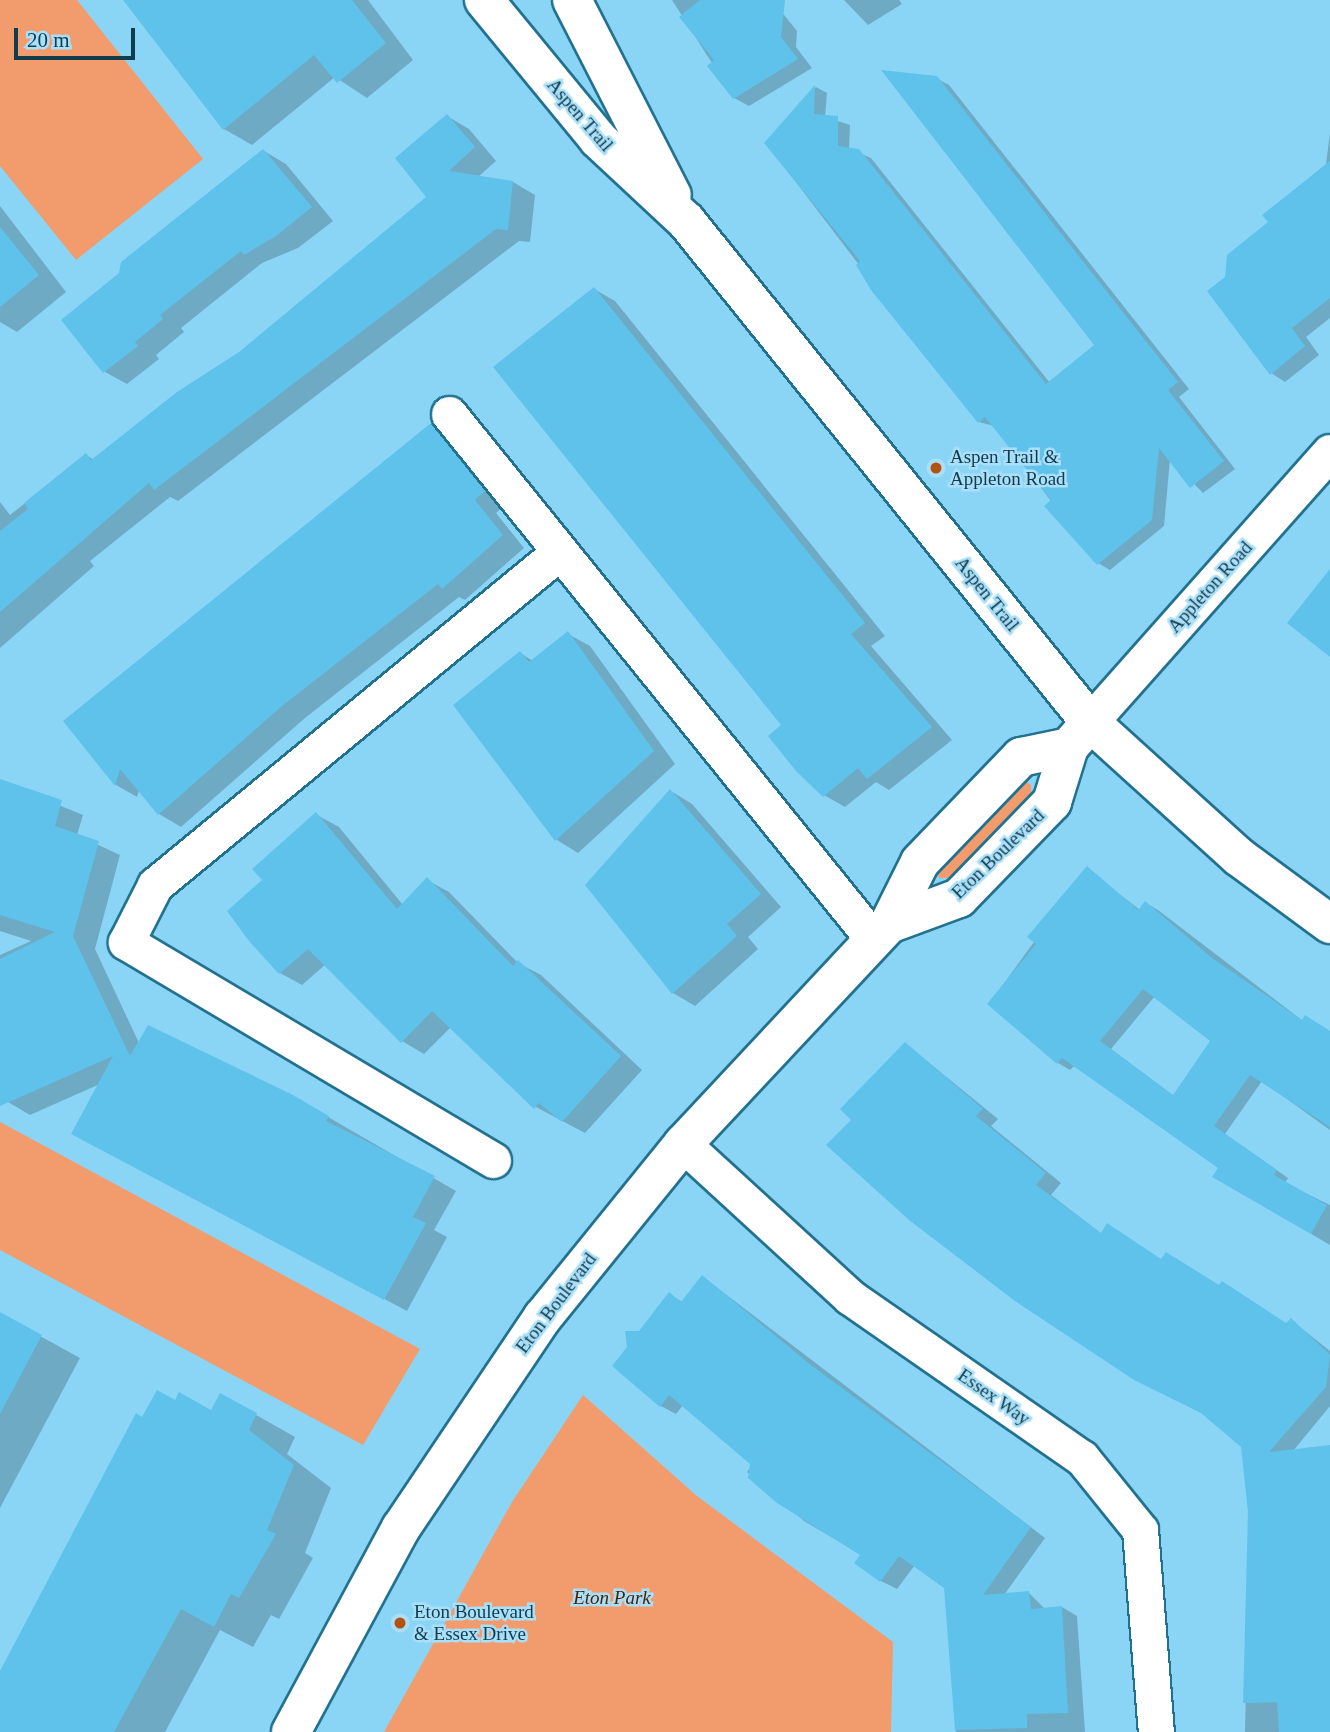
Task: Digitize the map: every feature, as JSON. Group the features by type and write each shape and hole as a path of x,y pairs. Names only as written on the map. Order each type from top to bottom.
{"street":[{"name":"Aspen Trail","path":"484,0 598,139 686,222 1080,735 1330,924"},
{"name":"Aspen Trail","path":"572,0 686,222"},
{"path":"449,414 557,554 881,931"},
{"name":"Appleton Road","path":"1080,735 1330,453"},
{"path":"493,1160 126,942 155,885 557,554"},
{"name":"Eton Boulevard","path":"291,1732 437,1473 542,1317 683,1144 881,931 919,862 1021,757 1080,735"},
{"name":"Eton Boulevard","path":"881,931 959,898 1052,802 1080,735"},
{"name":"Essex Way","path":"683,1144 850,1297 1082,1458 1140,1530 1156,1732"}],"green space":[{"path":"0,0 77,0 203,159 76,260 0,166"},
{"path":"1023,780 1031,785 1031,795 951,878 939,878 937,867"},
{"path":"0,1122 420,1349 363,1445 0,1250"},
{"name":"Eton Park","path":"583,1395 697,1496 893,1642 891,1732 384,1732 512,1502"}],"building":[{"path":"123,0 352,0 386,43 337,83 314,55 223,130"},
{"path":"700,0 785,0 781,37 798,59 733,99 707,66 714,60 679,17"},
{"path":"881,70 937,76 1178,382 1168,390 1224,461 1190,488 1159,448 1152,520 1097,565 1044,506 1051,500 985,417 978,423 871,290 856,265 860,261 764,143 815,85 814,114 838,116 838,146 859,149 1046,384 1094,345"},
{"path":"447,114 475,147 449,171 513,181 508,230 496,229 154,490 149,483 0,612 0,531 28,509 24,503 86,453 91,460 177,392 239,352 426,197 395,158"},
{"path":"263,149 312,207 276,236 244,255 241,251 160,315 163,319 135,342 138,346 103,373 61,320 119,273 121,262"},
{"path":"1330,161 1330,298 1292,328 1305,346 1270,375 1207,291 1225,277 1227,255 1268,222 1262,215"},
{"path":"0,227 39,275 0,307"},
{"path":"594,287 865,623 851,634 932,727 867,779 858,768 823,797 796,771 768,736 781,725 493,367"},
{"path":"431,423 485,491 475,500 503,535 442,589 438,584 282,706 158,815 120,769 115,786 63,721"},
{"path":"1330,569 1330,657 1287,623"},
{"path":"568,631 654,751 555,841 453,705 520,651 529,662"},
{"path":"0,779 62,800 55,826 99,841 73,936 130,1056 148,1025 291,1094 329,1116 326,1121 435,1176 413,1217 426,1223 384,1300 71,1134 113,1056 0,1106 0,959 55,932 0,915"},
{"path":"670,789 761,894 727,924 737,936 672,994 585,885"},
{"path":"316,812 397,909 427,877 513,966 518,960 621,1056 562,1122 539,1103 534,1109 432,1011 401,1043 308,949 279,974 249,941 227,911 262,880 252,869"},
{"path":"1087,866 1138,910 1145,901 1212,958 1302,1020 1305,1015 1330,1031 1330,1127 1250,1075 1214,1126 1277,1170 1274,1175 1327,1205 1311,1234 1212,1177 1218,1168 1062,1058 1057,1064 987,1004 1036,944 1027,937","holes":["1143,989 1210,1041 1173,1095 1100,1041"]},
{"path":"905,1042 983,1109 976,1116 1046,1173 1036,1185 1101,1233 1107,1223 1161,1259 1166,1252 1219,1285 1222,1281 1286,1323 1291,1318 1330,1355 1326,1387 1269,1452 1330,1445 1330,1732 1279,1732 1277,1702 1243,1703 1248,1512 1241,1447 1201,1413 1134,1380 1015,1301 909,1220 826,1145 851,1120 840,1109"},
{"path":"702,1275 812,1366 1031,1527 983,1595 1029,1591 1031,1609 1062,1606 1068,1713 1027,1714 1027,1728 955,1730 944,1588 899,1556 880,1582 854,1563 860,1555 777,1503 748,1478 750,1464 669,1395 660,1407 612,1366 627,1347 625,1331 639,1331 669,1292 681,1302"},
{"path":"0,1312 42,1335 0,1414"},
{"path":"157,1390 175,1400 179,1392 211,1410 220,1393 257,1413 249,1430 294,1465 267,1530 276,1534 239,1598 231,1594 214,1627 181,1609 114,1732 0,1732 0,1671 136,1413 142,1417"}],"place":[{"name":"Aspen Trail & Appleton Road","path":"936,468"},
{"name":"Eton Boulevard & Essex Drive","path":"400,1623"}]}
